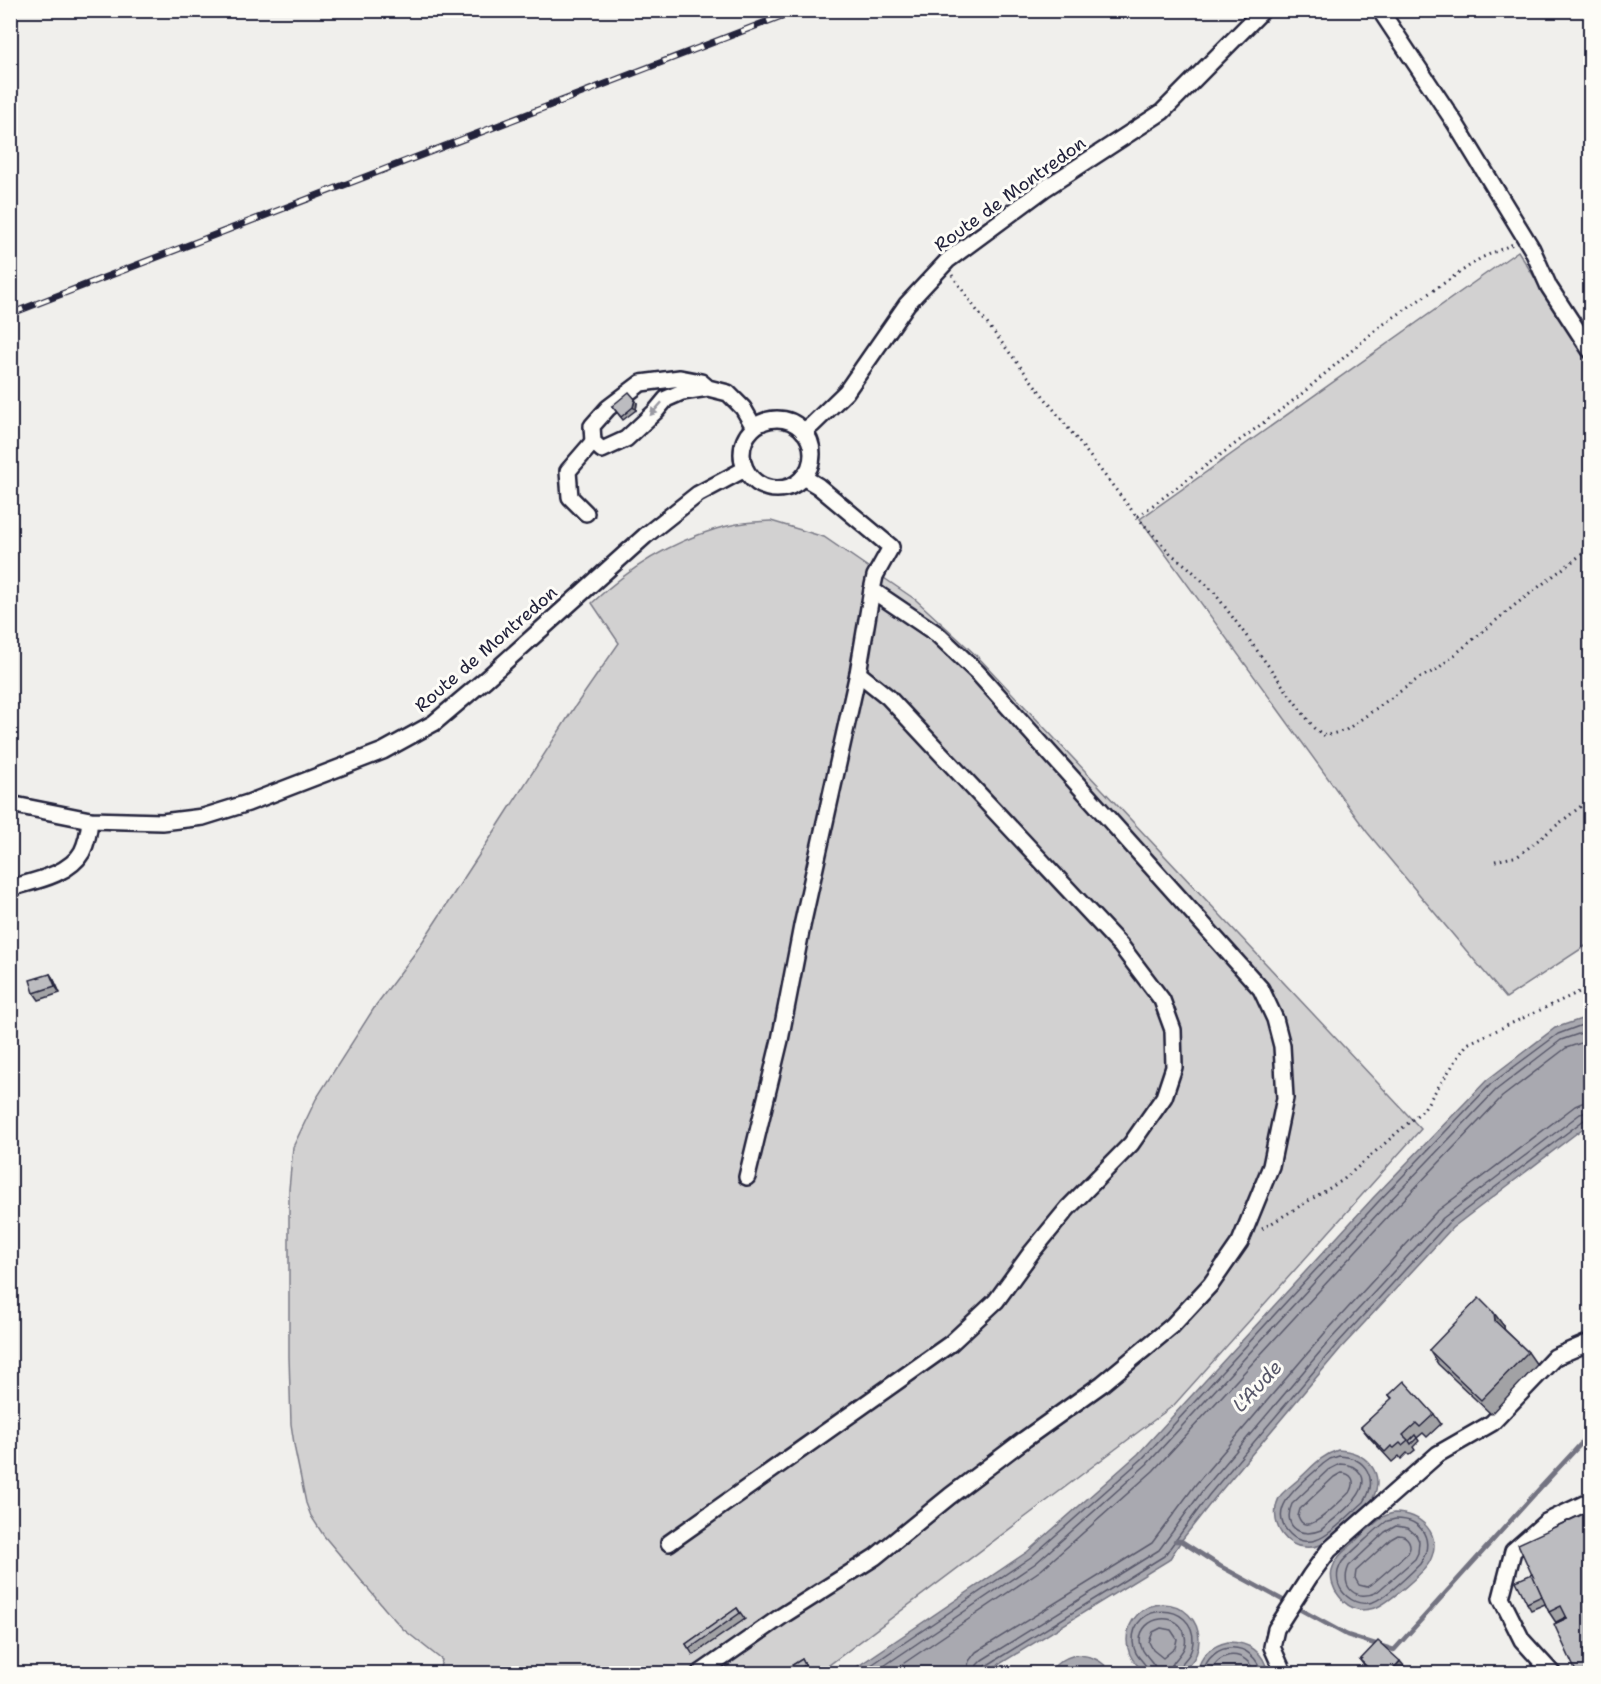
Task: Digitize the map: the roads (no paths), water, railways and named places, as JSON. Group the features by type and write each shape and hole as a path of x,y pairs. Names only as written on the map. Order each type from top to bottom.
{"street":[{"name":"Route de Montredon","path":"803,431 846,392 907,304 944,263 1044,189 1162,112 1263,10"},
{"path":"1380,10 1455,123 1525,238 1549,286 1590,350"},
{"path":"586,513 570,497 568,471 593,442 592,426 608,408 641,383 680,378 701,382 708,388"},
{"path":"593,442 602,450 626,439 666,399 682,392 708,388 728,393 743,408 754,427"},
{"path":"783,419 799,426 803,431 808,437 812,454 811,462 803,477 789,487 773,489 761,485 750,476 745,469 742,457 745,439 754,427 765,421 783,419"},
{"name":"Route de Montredon","path":"10,804 90,820 162,822 203,817 248,803 383,752 434,723 645,536 689,501 745,469"},
{"path":"747,1177 780,1040 802,926 858,673 875,576 891,547 818,486 803,477"},
{"path":"699,1674 782,1616 875,1557 1025,1438 1102,1384 1172,1326 1211,1284 1240,1242 1271,1166 1285,1098 1282,1046 1275,1019 1261,989 977,672 937,634 872,590"},
{"path":"669,1543 950,1344 996,1301 1068,1208 1131,1144 1164,1097 1174,1067 1173,1030 1162,1000 1121,946 888,697 858,673"},
{"path":"10,888 50,876 67,867 81,855 87,841 90,820"},
{"path":"1284,1674 1272,1647 1276,1629 1329,1550 1438,1454 1492,1423 1555,1357 1590,1342"},
{"path":"1553,1674 1522,1640 1501,1598 1513,1551 1546,1522 1590,1502"}],"water":[{"name":"L'Aude","path":"1590,1016 1590,1123 1452,1228 1341,1348 1214,1499 1169,1560 985,1673 848,1673 1027,1552 1138,1454 1373,1198 1487,1080 1555,1028"},
{"path":"1338,1450 1356,1454 1370,1464 1377,1479 1373,1498 1352,1522 1327,1542 1311,1547 1295,1545 1284,1537 1277,1525 1278,1499 1318,1461"},
{"path":"1394,1513 1413,1517 1427,1527 1434,1542 1430,1561 1414,1580 1381,1605 1366,1610 1354,1608 1343,1601 1335,1590 1331,1577 1333,1567 1341,1554 1370,1527 1385,1516"},
{"path":"1163,1604 1183,1610 1193,1620 1199,1640 1193,1660 1183,1670 1163,1676 1143,1670 1133,1660 1127,1640 1133,1620 1143,1610"},
{"path":"1228,1642 1249,1646 1263,1659 1268,1673 1197,1673 1203,1657 1211,1649"},
{"path":"1075,1655 1096,1659 1111,1673 1049,1673 1060,1661"}],"waterway":[{"path":"1175,1541 1181,1541 1220,1566 1347,1635 1394,1650 1590,1434"}],"railway":[{"path":"10,314 797,10"}]}
